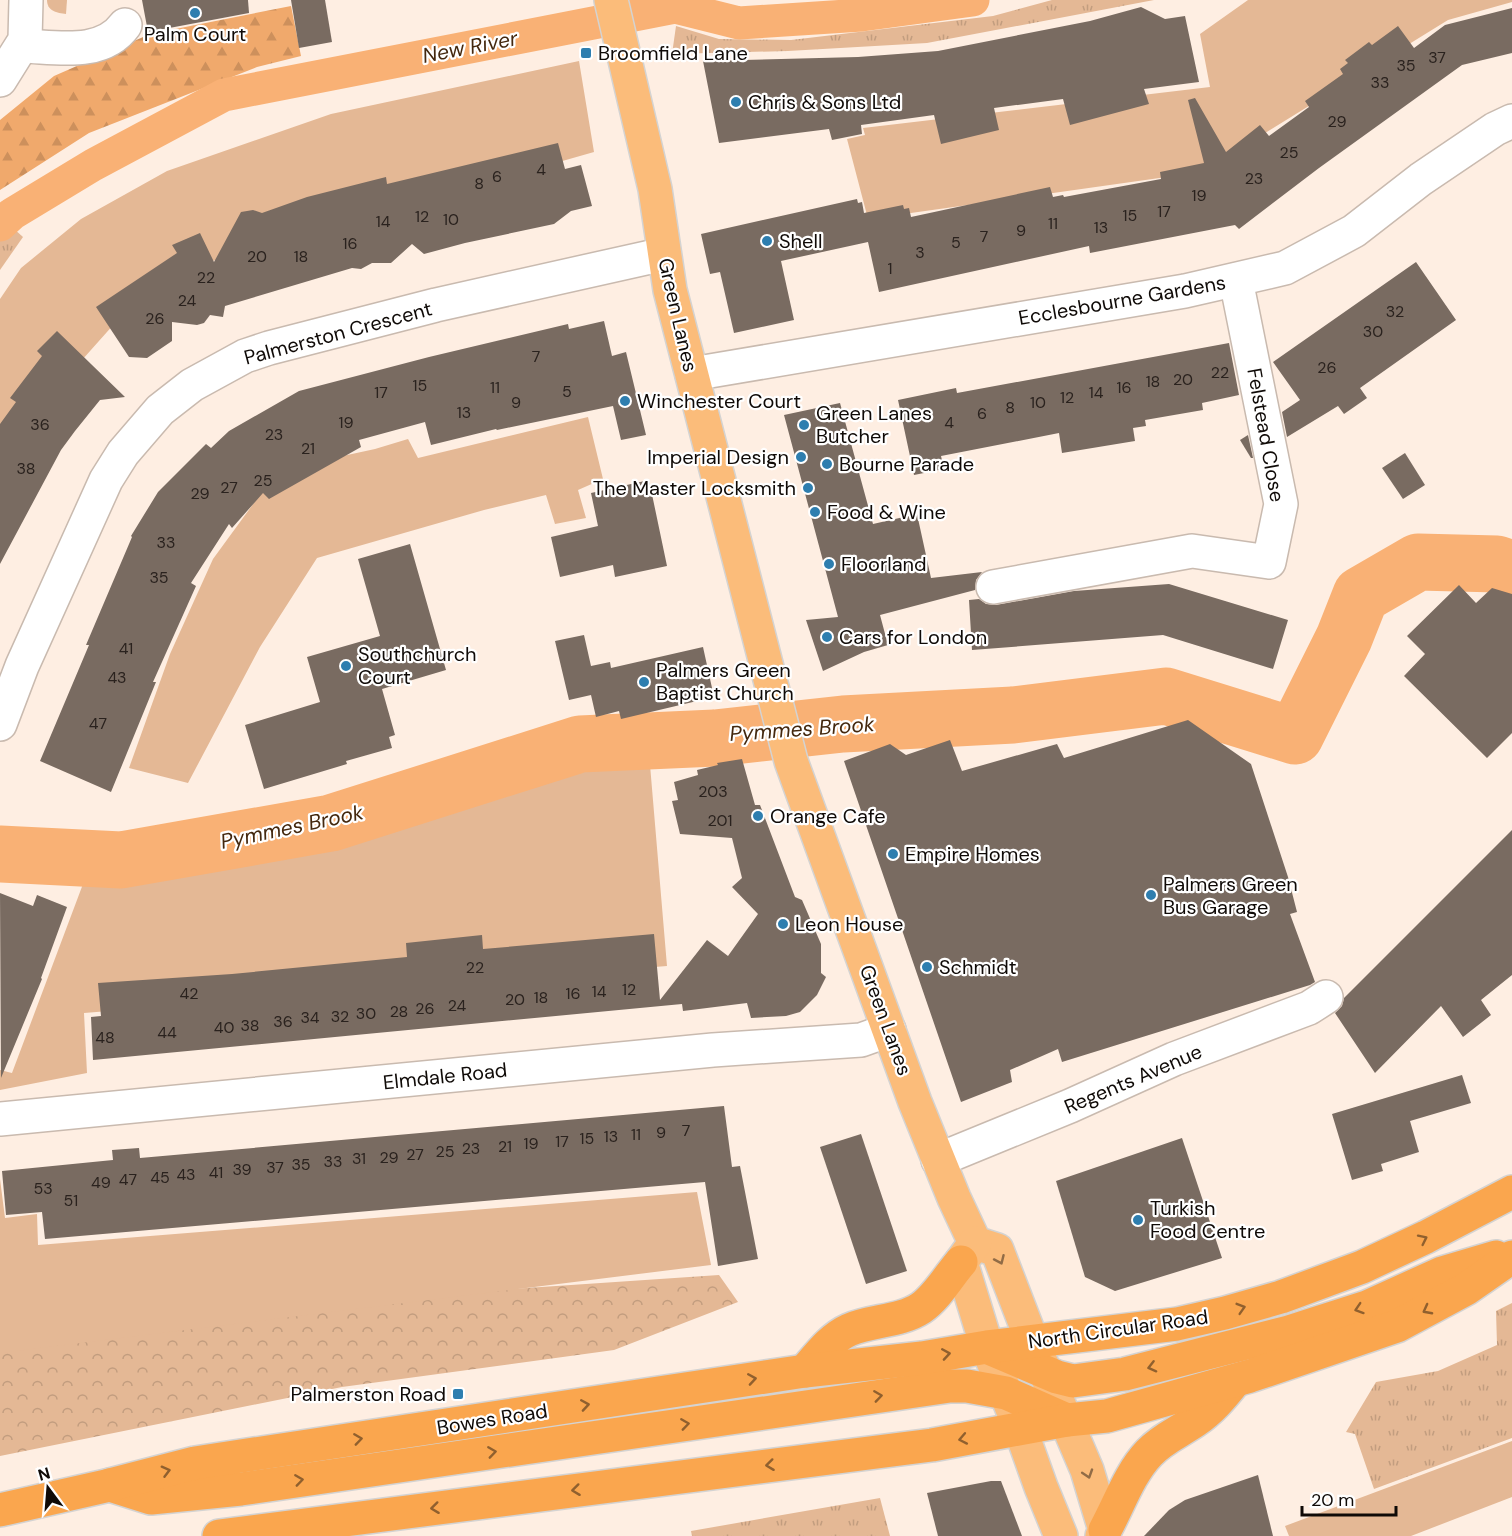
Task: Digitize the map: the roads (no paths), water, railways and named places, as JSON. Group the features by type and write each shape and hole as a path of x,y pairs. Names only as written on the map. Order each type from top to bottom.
{"highway":[{"name":"North Circular Road","path":"987,1347 1177,1324 1281,1297 1362,1267 1512,1192"},
{"path":"987,1347 1073,1382 1125,1374 1288,1332 1367,1307 1442,1273 1512,1252"},
{"path":"805,1371 828,1344 849,1330 921,1308 968,1253"},
{"path":"219,1536 932,1444 1067,1420 1107,1416 1235,1381 1397,1326 1466,1289 1512,1257"},
{"name":"Bowes Road","path":"0,1510 195,1463 805,1371 922,1358 987,1347"},
{"path":"1104,1533 1136,1471 1149,1453 1217,1404 1235,1381"},
{"path":"110,1485 151,1498 241,1489 950,1386 967,1386 1006,1393 1067,1420"}],"main road":[{"name":"Green Lanes","path":"615,14 655,189 670,290 791,761 938,1160 968,1253 972,1303 987,1347 1061,1536"},
{"path":"968,1253 997,1250 1044,1371 1087,1470 1104,1533"}],"street":[{"path":"0,80 26,40 26,0"},
{"path":"22,46 76,49 109,40 119,34 125,25"},
{"name":"Ecclesbourne Gardens","path":"692,374 1185,291 1285,268 1354,231 1421,179 1495,129 1512,122"},
{"name":"Palmerston Crescent","path":"0,724 22,666 106,480 123,453 147,423 175,397 245,356 269,348 436,305 664,254"},
{"name":"Felstead Close","path":"993,587 1192,551 1269,562 1281,504 1236,280"},
{"name":"Regents Avenue","path":"938,1160 1070,1106 1174,1059 1309,1008 1326,997"},
{"name":"Elmdale Road","path":"0,1119 713,1050 861,1040 889,1030"}],"waterway":[{"name":"New River","path":"0,225 12,214 93,165 224,95 675,7 739,23 862,15 973,0"},
{"name":"Pymmes Brook","path":"0,854 121,860 331,823 580,744 715,738 843,724 1013,715 1166,696 1295,736 1344,638 1361,595 1418,562 1497,564 1512,569"}],"place":[{"name":"Palm Court","path":"195,13"},
{"name":"Broomfield Lane","path":"586,53"},
{"name":"Chris & Sons Ltd","path":"736,102"},
{"name":"Shell","path":"767,241"},
{"name":"Winchester Court","path":"625,401"},
{"name":"Green Lanes Butcher","path":"804,425"},
{"name":"Imperial Design","path":"801,457"},
{"name":"Bourne Parade","path":"827,464"},
{"name":"The Master Locksmith","path":"808,488"},
{"name":"Food & Wine","path":"815,512"},
{"name":"Floorland","path":"829,564"},
{"name":"Cars for London","path":"827,637"},
{"name":"Southchurch Court","path":"346,666"},
{"name":"Palmers Green Baptist Church","path":"644,682"},
{"name":"Orange Cafe","path":"758,816"},
{"name":"Empire Homes","path":"893,854"},
{"name":"Palmers Green Bus Garage","path":"1151,895"},
{"name":"Leon House","path":"783,924"},
{"name":"Schmidt","path":"927,967"},
{"name":"Turkish Food Centre","path":"1138,1220"},
{"name":"Palmerston Road","path":"458,1394"}]}
